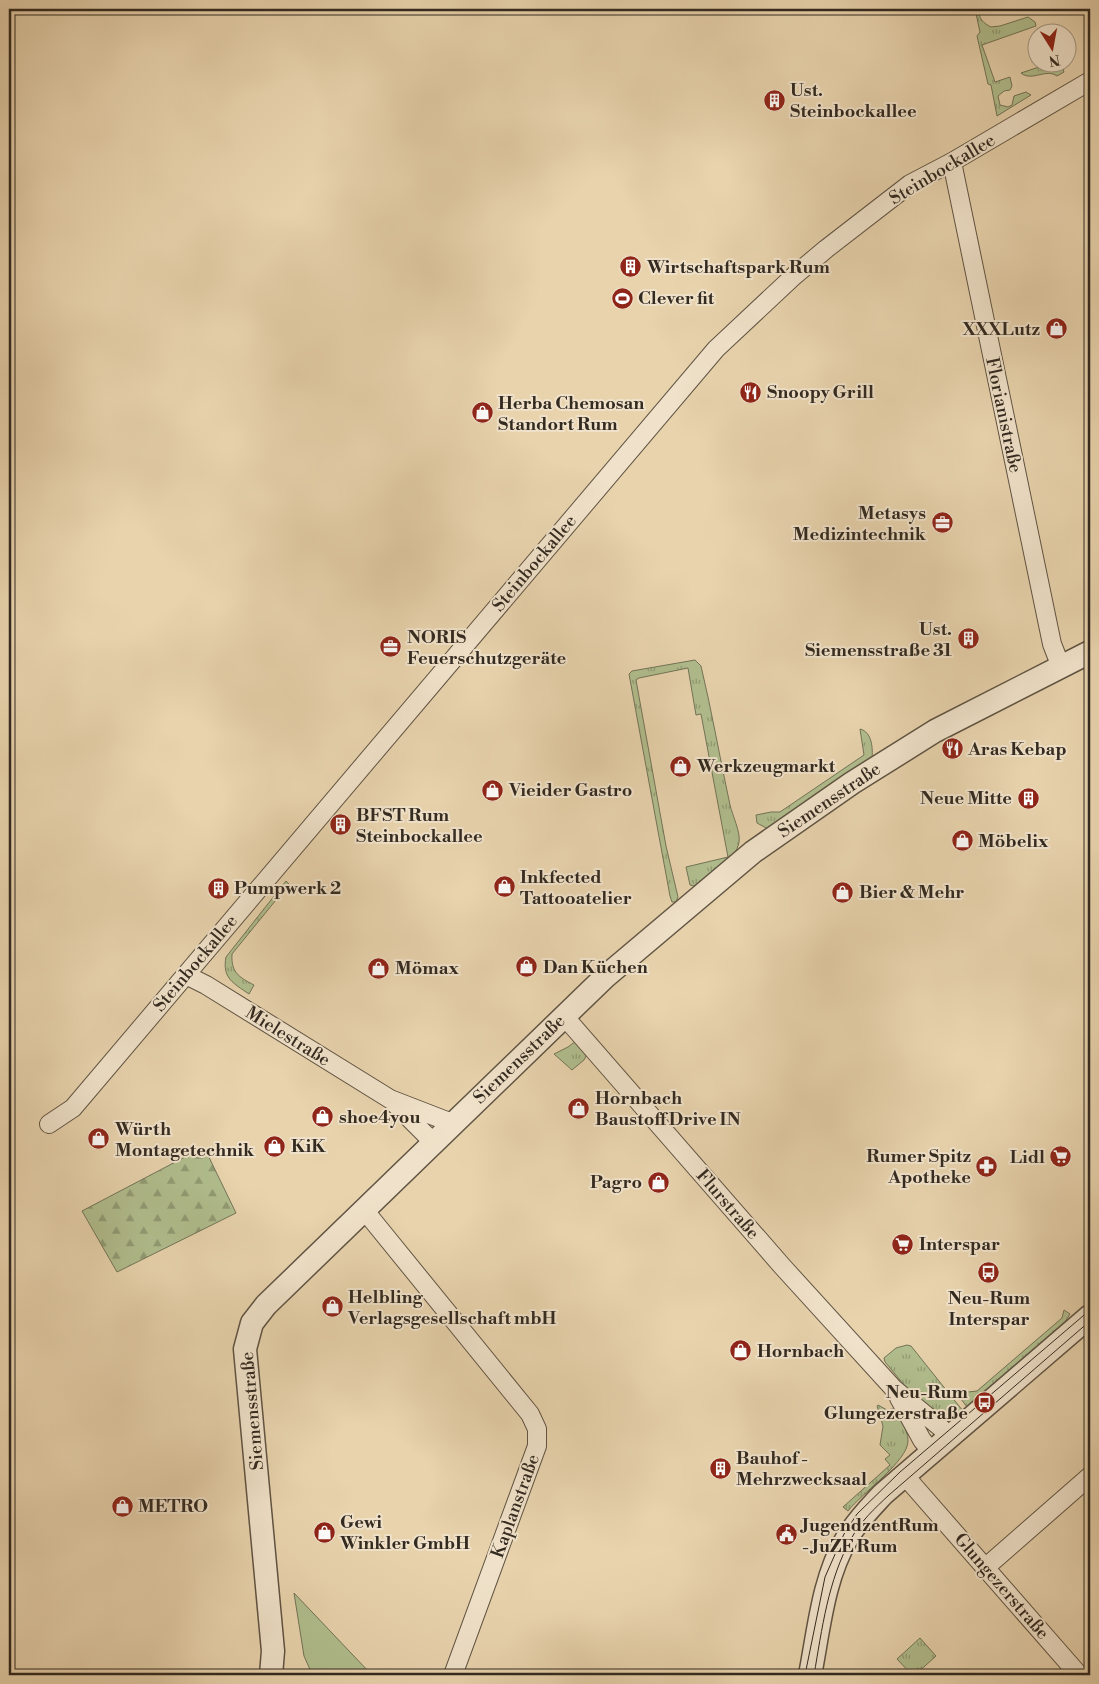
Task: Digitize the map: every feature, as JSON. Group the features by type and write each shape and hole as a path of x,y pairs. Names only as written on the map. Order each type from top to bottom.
{"street":[{"name":"Steinbockallee","path":"49,1124 73,1108 716,349 796,275 910,184 952,162 1090,81"},
{"name":"Florianistraße","path":"952,162 1052,644 1061,667"},
{"name":"Siemensstraße","path":"271,1675 273,1651 247,1378 246,1340 252,1323 266,1305 564,1016 642,944 764,844 852,783 935,731 1090,652"},
{"name":"Mielestraße","path":"186,975 206,985 390,1099 452,1123"},
{"name":"Flurstraße","path":"564,1016 782,1266 894,1389 950,1437"},
{"name":"Mielestraße","path":"390,1099 433,1142"},
{"name":"Kaplanstraße","path":"365,1211 530,1414 537,1429 536,1446 453,1675"},
{"path":"810,1675 827,1586 847,1538 865,1512 883,1494 1090,1316"},
{"name":"Flurstraße","path":"894,1389 922,1440 932,1452"},
{"name":"Glungezerstraße","path":"904,1476 1079,1675"},
{"path":"986,1567 1090,1476"},
{"name":"Siemensstraße","path":"273,1651 281,1675"}],"green space":[{"path":"975,9 979,9 979,15 982,20 991,27 1028,17 1035,22 1026,22 1026,30 982,45 995,82 1010,77 1012,86 1010,90 1004,91 998,96 1000,105 1008,107 1012,105 1014,96 1026,92 1031,95 997,116 991,85 988,84 977,36 980,32"},
{"path":"1026,71 1064,72 1057,76 1048,73 1030,76 1021,73"},
{"path":"695,660 701,666 730,805 739,834 739,842 728,861 707,878 694,886 690,885 686,867 728,857 701,714 696,715 688,668 639,678 636,680 666,846 678,897 676,902 672,902 629,674 632,671"},
{"path":"860,729 867,733 869,737 872,745 872,759 768,829 757,823 756,815 780,812 864,755"},
{"path":"286,881 289,884 232,954 233,966 237,974 254,985 249,994 227,975 226,957"},
{"path":"576,1041 587,1054 584,1060 572,1070 554,1054"},
{"path":"204,1147 236,1213 117,1272 82,1211"},
{"path":"1064,1310 1070,1314 1065,1322 967,1407 958,1395 977,1391 1062,1318"},
{"path":"907,1345 911,1346 963,1411 950,1415 930,1409 913,1395 885,1362 884,1358 896,1348"},
{"path":"878,1405 887,1410 893,1409 901,1420 908,1437 906,1449 893,1467 848,1511 843,1507 890,1465 885,1459 890,1455 880,1445 883,1426"},
{"path":"294,1593 370,1673 362,1675 312,1674 304,1656"},
{"path":"920,1638 936,1656 915,1675 912,1675 897,1659"}],"tram line":[{"path":"805,1675 825,1577 844,1534 857,1514 900,1472 1090,1310"},
{"path":"814,1675 831,1588 843,1555 859,1527 889,1495 1090,1321"}],"place":[{"name":"Ust. Steinbockallee","path":"774,100"},
{"name":"Wirtschaftspark Rum","path":"631,267"},
{"name":"Clever fit","path":"622,298"},
{"name":"XXXLutz","path":"1056,329"},
{"name":"Snoopy Grill","path":"751,392"},
{"name":"Herba Chemosan Standort Rum","path":"482,413"},
{"name":"Metasys Medizintechnik","path":"942,523"},
{"name":"Ust. Siemensstraße 31","path":"968,639"},
{"name":"NORIS Feuerschutzgeräte","path":"391,647"},
{"name":"Aras Kebap","path":"952,749"},
{"name":"Werkzeugmarkt","path":"681,766"},
{"name":"Vieider Gastro","path":"493,790"},
{"name":"Neue Mitte","path":"1028,798"},
{"name":"BFST Rum Steinbockallee","path":"340,825"},
{"name":"Möbelix","path":"962,841"},
{"name":"Inkfected Tattooatelier","path":"504,887"},
{"name":"Pumpwerk 2","path":"218,888"},
{"name":"Bier & Mehr","path":"843,892"},
{"name":"Dan Küchen","path":"527,967"},
{"name":"Mömax","path":"379,968"},
{"name":"Hornbach Baustoff Drive IN","path":"579,1108"},
{"name":"shoe4you","path":"323,1117"},
{"name":"Würth Montagetechnik","path":"99,1139"},
{"name":"KiK","path":"275,1146"},
{"name":"Lidl","path":"1061,1157"},
{"name":"Rumer Spitz Apotheke","path":"987,1166"},
{"name":"Pagro","path":"658,1182"},
{"name":"Interspar","path":"903,1244"},
{"name":"Neu-Rum Interspar","path":"989,1273"},
{"name":"Helbling Verlagsgesellschaft mbH","path":"332,1307"},
{"name":"Hornbach","path":"741,1351"},
{"name":"Neu-Rum Glungezerstraße","path":"984,1402"},
{"name":"Bauhof - Mehrzwecksaal","path":"720,1468"},
{"name":"METRO","path":"122,1506"},
{"name":"Gewi Winkler GmbH","path":"324,1532"},
{"name":"JugendzentRum - JuZE Rum","path":"786,1535"}]}
